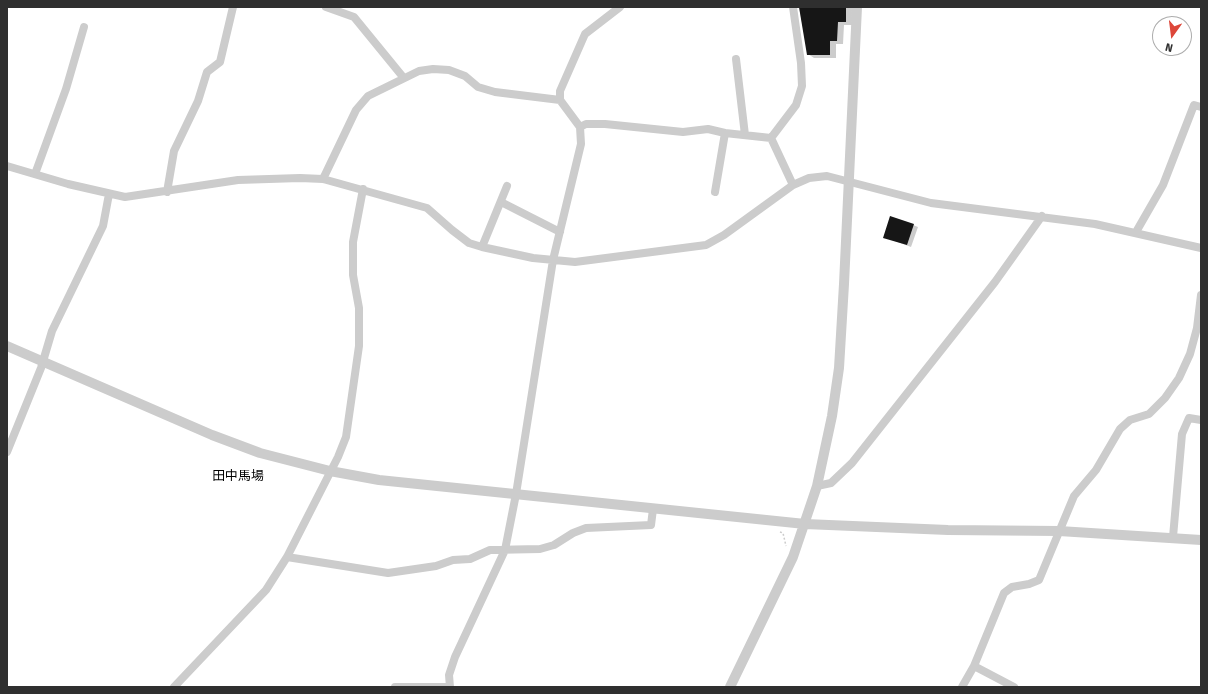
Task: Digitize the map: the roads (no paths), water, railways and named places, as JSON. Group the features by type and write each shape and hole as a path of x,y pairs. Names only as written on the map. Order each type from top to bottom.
{"street":[{"path":"167,192 174,151 198,101 207,72 220,62 233,7"},
{"path":"326,7 354,17 403,77"},
{"path":"395,687 450,687 449,675 455,657 505,550 516,494 553,260 582,144 580,127 560,100 560,91 585,34 620,7"},
{"path":"771,138 796,105 802,86 802,63 793,7"},
{"path":"730,687 793,557 818,486 832,416 839,368 850,182 857,7"},
{"path":"34,174 66,89 84,27"},
{"path":"736,59 745,135"},
{"path":"323,179 356,110 368,96 403,77 419,71 433,69 449,70 465,76 478,87 495,92 560,100"},
{"path":"1136,232 1163,185 1194,105 1201,107"},
{"path":"580,127 586,124 605,124 683,132 708,129 725,133 771,138"},
{"path":"715,192 725,133"},
{"path":"771,138 793,185"},
{"path":"7,166 125,198 238,180 300,178 323,179 427,208 469,243 482,247 553,260 575,262 706,246 724,235 793,185 809,178 827,176 931,203 1042,216 1095,224 1136,232 1201,248"},
{"path":"482,247 507,186"},
{"path":"174,687 266,590 287,557 338,457 346,437 359,346 359,308 353,275 353,249 363,189"},
{"path":"7,452 43,362 52,330 103,226 109,194"},
{"path":"501,202 560,232"},
{"path":"818,486 832,483 852,463 995,282 1042,216"},
{"path":"962,687 974,666 1004,593 1012,587 1029,584 1039,580 1074,496 1096,470 1120,429 1130,420 1149,414 1165,398 1179,378 1190,354 1197,328 1201,295"},
{"path":"7,346 212,435 260,453 330,471 379,480 805,524 948,530 1059,531 1173,537 1201,540"},
{"path":"1173,537 1182,434 1189,418 1201,420"},
{"path":"287,557 388,573 436,566 453,560 470,559 490,550 540,550 554,545 573,533 586,528 651,525 653,508"},
{"path":"974,666 1014,687"}],"district":[{"name":"田中馬場","path":"238,476"}]}
